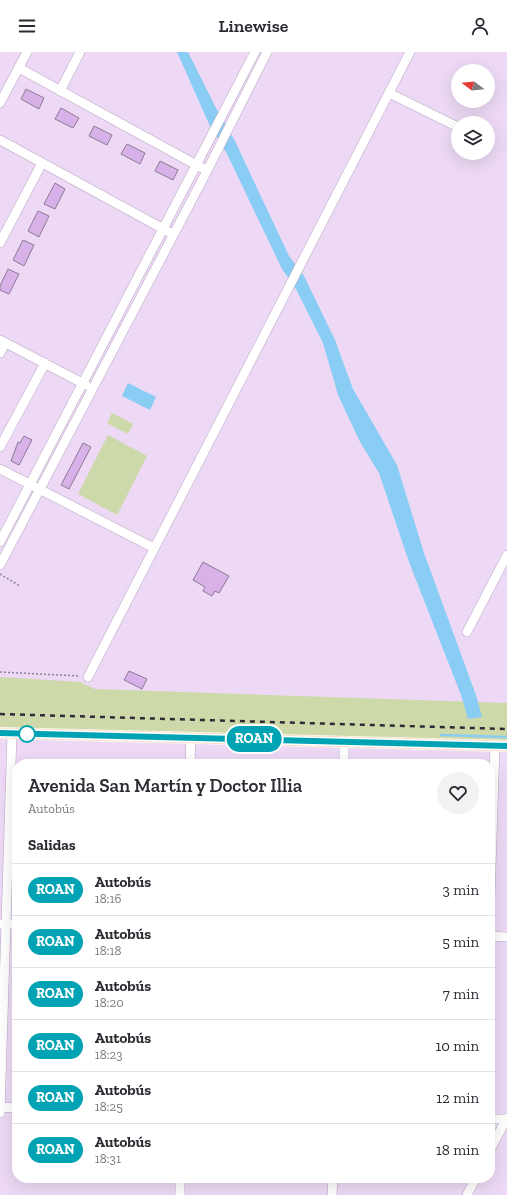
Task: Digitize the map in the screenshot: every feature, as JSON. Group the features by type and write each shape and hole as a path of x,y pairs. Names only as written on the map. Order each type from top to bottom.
{"main road":[{"path":"0,733 507,746"}],"street":[{"path":"0,104 27,52"},
{"path":"60,91 80,52"},
{"path":"0,542 255,52"},
{"path":"0,564 174,235 268,52"},
{"path":"88,677 410,52"},
{"path":"19,68 207,171"},
{"path":"389,93 451,124"},
{"path":"0,140 174,235"},
{"path":"0,243 42,162"},
{"path":"0,352 3,341 92,388"},
{"path":"0,448 45,363"},
{"path":"0,469 154,548"},
{"path":"467,632 507,555"},
{"path":"0,1113 3,924 12,733"},
{"path":"190,759 191,737"},
{"path":"344,741 344,759"},
{"path":"495,771 496,746"},
{"path":"495,936 507,937"},
{"path":"0,1107 12,1108"},
{"path":"495,1119 506,1119 495,1140"},
{"path":"180,1183 180,1195"},
{"path":"332,1195 333,1183"},
{"path":"467,1195 473,1183"}],"path":[{"path":"0,574 20,586"},
{"path":"0,672 88,677"}],"green space":[{"path":"112,413 133,424 128,434 107,423"},
{"path":"108,435 147,456 117,515 78,494"},
{"path":"0,677 80,682 95,689 507,703 507,746 0,733"}],"water":[{"path":"177,52 188,52 215,106 235,141 289,256 304,276 335,340 353,389 397,465 424,553 476,695 482,717 468,719 461,695 409,562 379,473 360,442 338,395 323,343 296,289 282,269 227,154 209,124"},
{"path":"128,383 156,397 150,410 122,396"}],"building":[{"path":"26,89 44,98 39,109 21,99"},
{"path":"61,108 79,118 73,128 55,119"},
{"path":"94,126 112,135 107,145 89,136"},
{"path":"127,144 145,153 140,164 121,154"},
{"path":"160,161 178,170 173,180 155,171"},
{"path":"55,183 65,189 55,209 44,204"},
{"path":"38,211 49,216 39,237 28,231"},
{"path":"23,240 34,245 24,266 13,260"},
{"path":"8,269 19,274 9,294 0,290 0,286"},
{"path":"24,436 32,440 19,465 11,461 18,442 20,443"},
{"path":"83,443 91,447 69,489 61,485"},
{"path":"203,562 229,576 219,593 215,591 212,596 203,591 205,587 193,580"},
{"path":"129,671 147,679 142,689 124,680"}],"waterway":[{"path":"441,735 507,737"}],"railway":[{"path":"0,714 507,729"}],"bus line":[{"name":"ROAN","path":"0,733 507,746"}]}
